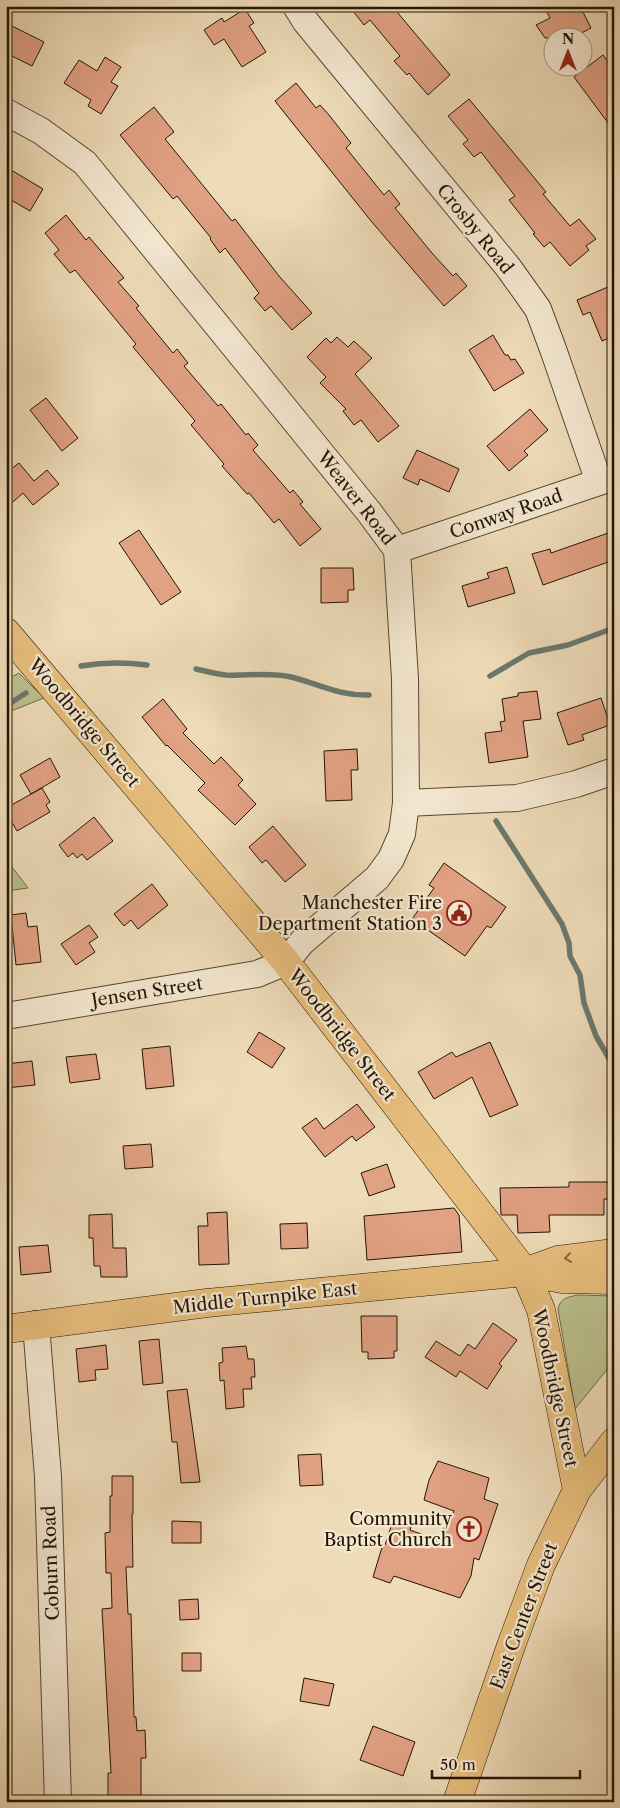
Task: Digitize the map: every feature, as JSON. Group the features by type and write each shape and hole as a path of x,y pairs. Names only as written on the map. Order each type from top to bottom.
{"main road":[{"name":"Woodbridge Street","path":"6,632 286,962 525,1272 541,1310 577,1490"},
{"name":"Middle Turnpike East","path":"6,1329 207,1303 525,1272 558,1260 614,1253"},
{"name":"Middle Turnpike East","path":"525,1272 562,1279 591,1278 614,1280"},
{"name":"East Center Street","path":"457,1802 541,1565 577,1490 614,1442"}],"street":[{"name":"Crosby Road","path":"296,6 306,22 508,267 538,309 606,480"},
{"name":"Weaver Road","path":"6,112 41,131 84,163 369,512 397,550 405,679 406,802 402,834 390,859 377,878 302,942 286,962"},
{"name":"Conway Road","path":"397,550 606,480"},
{"path":"406,802 517,798 576,784 614,771"},
{"name":"Jensen Street","path":"6,1016 257,974 286,962"},
{"name":"Coburn Road","path":"36,1324 48,1477 58,1802"}],"green space":[{"path":"19,673 44,698 6,713 6,680"},
{"path":"6,859 28,888 6,891"},
{"path":"578,1295 614,1296 614,1361 575,1409 558,1309 563,1300"}],"building":[{"path":"349,6 392,6 450,75 428,95 409,73 407,75 394,61 400,56 370,20 364,25"},
{"path":"544,6 576,6 579,12 582,10 591,28 542,28 542,34 536,25 550,18"},
{"path":"245,9 254,23 249,26 266,52 242,67 224,39 214,45 204,30 222,18 224,22"},
{"path":"6,23 44,42 32,66 6,53"},
{"path":"603,55 614,70 614,131 575,78 592,78 592,63"},
{"path":"105,57 121,67 111,82 118,86 101,114 88,106 91,100 64,83 79,60 97,71"},
{"path":"296,83 316,108 320,105 351,143 346,148 384,195 389,190 400,204 395,208 432,253 453,276 456,273 467,286 444,306 371,221 275,101"},
{"path":"469,99 546,192 543,194 570,226 579,219 596,239 586,246 589,250 570,266 550,242 544,247 533,234 535,233 509,200 515,196 481,152 474,157 463,144 468,140 448,116"},
{"path":"154,107 174,132 165,139 232,221 235,219 279,276 312,313 292,330 271,306 265,311 254,298 259,293 225,248 220,253 211,238 177,196 173,199 120,135"},
{"path":"6,167 43,189 30,211 6,197"},
{"path":"66,215 86,240 89,237 124,278 118,282 139,306 136,308 173,353 177,349 188,363 184,366 218,406 221,404 246,435 248,433 258,445 253,450 290,493 293,490 303,502 300,504 321,529 300,546 279,519 274,523 249,493 247,494 222,466 224,464 191,425 195,421 133,347 136,344 75,270 70,273 54,254 59,250 45,233"},
{"path":"608,287 614,302 614,336 602,341 590,312 583,315 577,300"},
{"path":"493,335 505,355 508,355 511,360 515,359 524,373 494,391 469,350"},
{"path":"337,337 348,347 354,341 372,358 355,374 399,426 378,442 361,420 354,425 343,411 346,409 320,383 326,377 307,357 326,338 331,343"},
{"path":"46,398 78,438 62,451 30,410"},
{"path":"530,409 548,430 524,451 528,455 509,471 487,446"},
{"path":"417,450 459,469 449,492 420,479 418,485 403,478"},
{"path":"19,463 34,481 47,470 59,484 33,505 23,493 6,508 6,473"},
{"path":"139,530 181,592 161,605 119,543"},
{"path":"614,531 614,560 543,585 532,554 550,549 551,553"},
{"path":"507,567 515,593 468,607 462,586 489,578 487,573"},
{"path":"321,568 353,568 354,590 348,590 348,602 321,603"},
{"path":"537,691 541,719 523,721 528,757 489,763 485,733 502,731 500,722 505,721 502,699 518,696 518,693"},
{"path":"601,698 610,725 582,735 584,740 568,745 557,713"},
{"path":"163,699 187,729 183,733 214,764 221,757 243,780 238,785 256,804 235,825 198,790 205,783 166,746 142,717"},
{"path":"357,749 358,770 351,770 352,800 326,801 324,751"},
{"path":"50,758 60,777 31,794 20,775"},
{"path":"42,788 50,802 46,805 50,812 17,831 6,812 6,808"},
{"path":"94,817 113,841 87,860 82,854 77,858 73,853 68,857 59,845"},
{"path":"273,826 306,865 285,882 266,860 262,863 249,847"},
{"name":"Manchester Fire Department Station 3","path":"444,863 506,907 491,928 487,926 465,956 412,919 434,888 429,885"},
{"path":"152,884 168,905 138,929 131,920 124,926 114,914"},
{"path":"26,913 28,927 37,926 41,962 16,965 11,915"},
{"path":"89,925 98,937 89,943 95,952 76,965 61,944"},
{"path":"259,1032 285,1048 272,1068 247,1052"},
{"path":"490,1042 518,1105 490,1117 472,1077 434,1099 418,1072 452,1052 456,1057"},
{"path":"170,1046 174,1086 146,1089 142,1049"},
{"path":"96,1054 100,1079 70,1083 66,1057"},
{"path":"32,1061 35,1085 6,1088 6,1064"},
{"path":"357,1104 375,1127 356,1141 352,1136 325,1157 302,1128 316,1118 324,1129"},
{"path":"151,1144 153,1167 125,1169 123,1146"},
{"path":"387,1164 395,1187 369,1196 361,1173"},
{"path":"569,1182 614,1182 614,1199 604,1199 604,1215 549,1215 550,1232 518,1233 517,1215 501,1215 500,1188 569,1187"},
{"path":"454,1208 459,1215 462,1252 367,1260 364,1216"},
{"path":"227,1212 229,1264 199,1265 198,1226 208,1226 207,1213"},
{"path":"112,1214 113,1248 126,1248 127,1277 101,1277 100,1266 94,1266 93,1238 89,1238 89,1215"},
{"path":"307,1223 308,1248 281,1249 280,1224"},
{"path":"48,1245 51,1272 21,1275 19,1247"},
{"path":"361,1316 397,1316 397,1351 394,1351 394,1358 368,1359 368,1352 362,1352"},
{"path":"493,1323 517,1340 499,1364 502,1366 487,1389 460,1371 456,1377 425,1357 436,1341 460,1356 468,1344 475,1349"},
{"path":"159,1339 163,1383 143,1385 139,1341"},
{"path":"106,1345 108,1369 95,1370 96,1380 79,1382 76,1349"},
{"path":"246,1346 248,1359 254,1359 255,1377 251,1377 252,1389 243,1389 244,1407 226,1409 224,1380 220,1381 219,1363 223,1362 222,1348"},
{"path":"187,1389 200,1482 181,1483 177,1442 172,1442 167,1391"},
{"path":"321,1454 323,1485 300,1486 298,1455"},
{"name":"Community Baptist Church","path":"438,1461 489,1478 484,1499 498,1504 479,1560 474,1558 471,1576 460,1598 394,1576 390,1583 373,1577 383,1544 385,1545 393,1521 411,1527 410,1530 443,1542 454,1511 424,1500 429,1480"},
{"path":"112,1476 133,1476 133,1567 126,1567 128,1614 131,1614 134,1717 136,1717 137,1731 145,1730 146,1758 141,1758 141,1802 108,1802 108,1773 111,1773 102,1609 112,1608 111,1573 106,1573 105,1533 110,1532"},
{"path":"172,1521 201,1522 201,1543 172,1543"},
{"path":"198,1599 199,1619 180,1620 179,1600"},
{"path":"182,1653 201,1653 201,1671 182,1671"},
{"path":"304,1678 334,1684 329,1706 300,1701"},
{"path":"373,1726 415,1742 403,1776 360,1760"}],"waterway":[{"path":"490,676 529,653 568,645 614,628"},
{"path":"81,666 114,663 147,665"},
{"path":"196,669 226,675 267,674 291,677 339,692 369,695"},
{"path":"6,706 26,693"},
{"path":"496,821 562,924 569,943 570,956 580,975 584,1003 596,1036 614,1067"}],"place":[{"name":"Manchester Fire Department Station 3","path":"459,913"},
{"name":"Community Baptist Church","path":"469,1529"}]}
